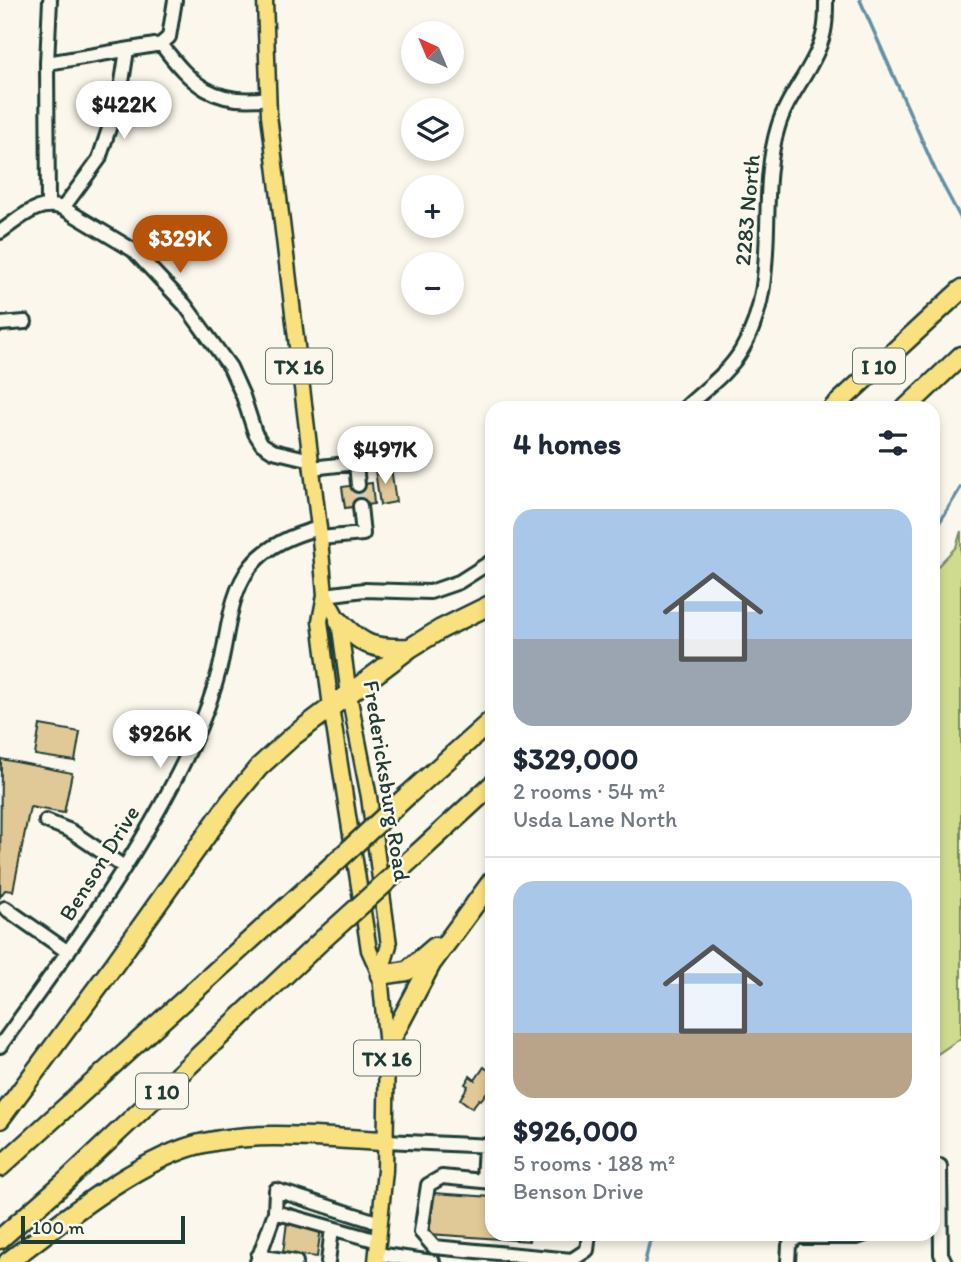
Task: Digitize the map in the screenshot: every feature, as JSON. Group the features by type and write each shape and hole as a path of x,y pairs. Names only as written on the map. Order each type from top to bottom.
{"highway":[{"name":"I 10","path":"841,401 961,290"},
{"name":"I 10","path":"913,401 961,356"},
{"path":"0,1119 247,781 275,752 410,648 485,607"},
{"path":"339,621 356,639 374,648 410,648"},
{"name":"I 10","path":"0,1167 485,725"},
{"name":"I 10","path":"0,1239 65,1182 322,940 485,791"},
{"path":"387,1047 431,964 485,890"},
{"path":"380,975 407,971 456,929"},
{"path":"8,1262 148,1164 203,1143 261,1136 386,1141"}],"main road":[{"name":"Fredericksburg Road","path":"265,0 268,98 325,596 320,621 369,950 380,975 387,1047 386,1141"},
{"name":"Fredericksburg Road","path":"325,596 339,621 349,695 369,797 389,945 380,975"},
{"name":"TX 16","path":"377,1252 386,1141"}],"street":[{"path":"48,204 47,63 50,0"},
{"path":"47,63 161,44 169,37 175,0"},
{"name":"2283 North","path":"692,401 726,369 740,352 750,332 761,291 771,157 783,112 821,43 825,27 826,0"},
{"path":"161,44 187,77 212,93 237,100 268,98"},
{"path":"63,208 99,159 120,95 127,50"},
{"path":"0,232 48,204 63,208 132,250 185,305 230,367 255,433 262,444 273,451 311,464 356,463 358,485"},
{"path":"0,324 25,322"},
{"name":"Benson Drive","path":"0,1046 68,952 124,867 189,750 212,694 239,589 250,567 284,540 319,533 363,534 360,506"},
{"path":"325,596 365,590 430,592 459,582 485,565"},
{"path":"46,821 71,831 124,867"},
{"path":"5,908 68,952"},
{"path":"386,1141 485,1146"},
{"path":"485,1182 442,1177 428,1185 421,1231 433,1247 572,1260 587,1250 588,1241"},
{"path":"296,1262 257,1259 275,1212 276,1190 380,1223"},
{"path":"275,1212 332,1228 377,1252 429,1262"},
{"path":"328,1262 332,1228"},
{"path":"788,1262 789,1245 793,1241"},
{"path":"939,1241 945,1262"}],"green space":[{"path":"961,531 961,1038 940,1052 940,564 956,547"}],"building":[{"path":"391,468 396,502 380,505 375,470"},
{"path":"372,483 374,504 345,508 342,487"},
{"path":"40,725 80,732 75,761 35,755"},
{"path":"1,759 72,773 64,813 30,807 13,891 5,890 0,897"},
{"path":"485,1068 485,1095 472,1108 460,1099 468,1086 465,1084 470,1076 475,1080"},
{"path":"433,1193 485,1197 485,1238 429,1234"},
{"path":"287,1222 321,1227 317,1257 283,1253"}],"waterway":[{"path":"860,0 936,172 961,219"},
{"path":"940,522 961,487"},
{"path":"645,1262 651,1241"}],"tunnel":[{"path":"358,485 360,506"}]}
